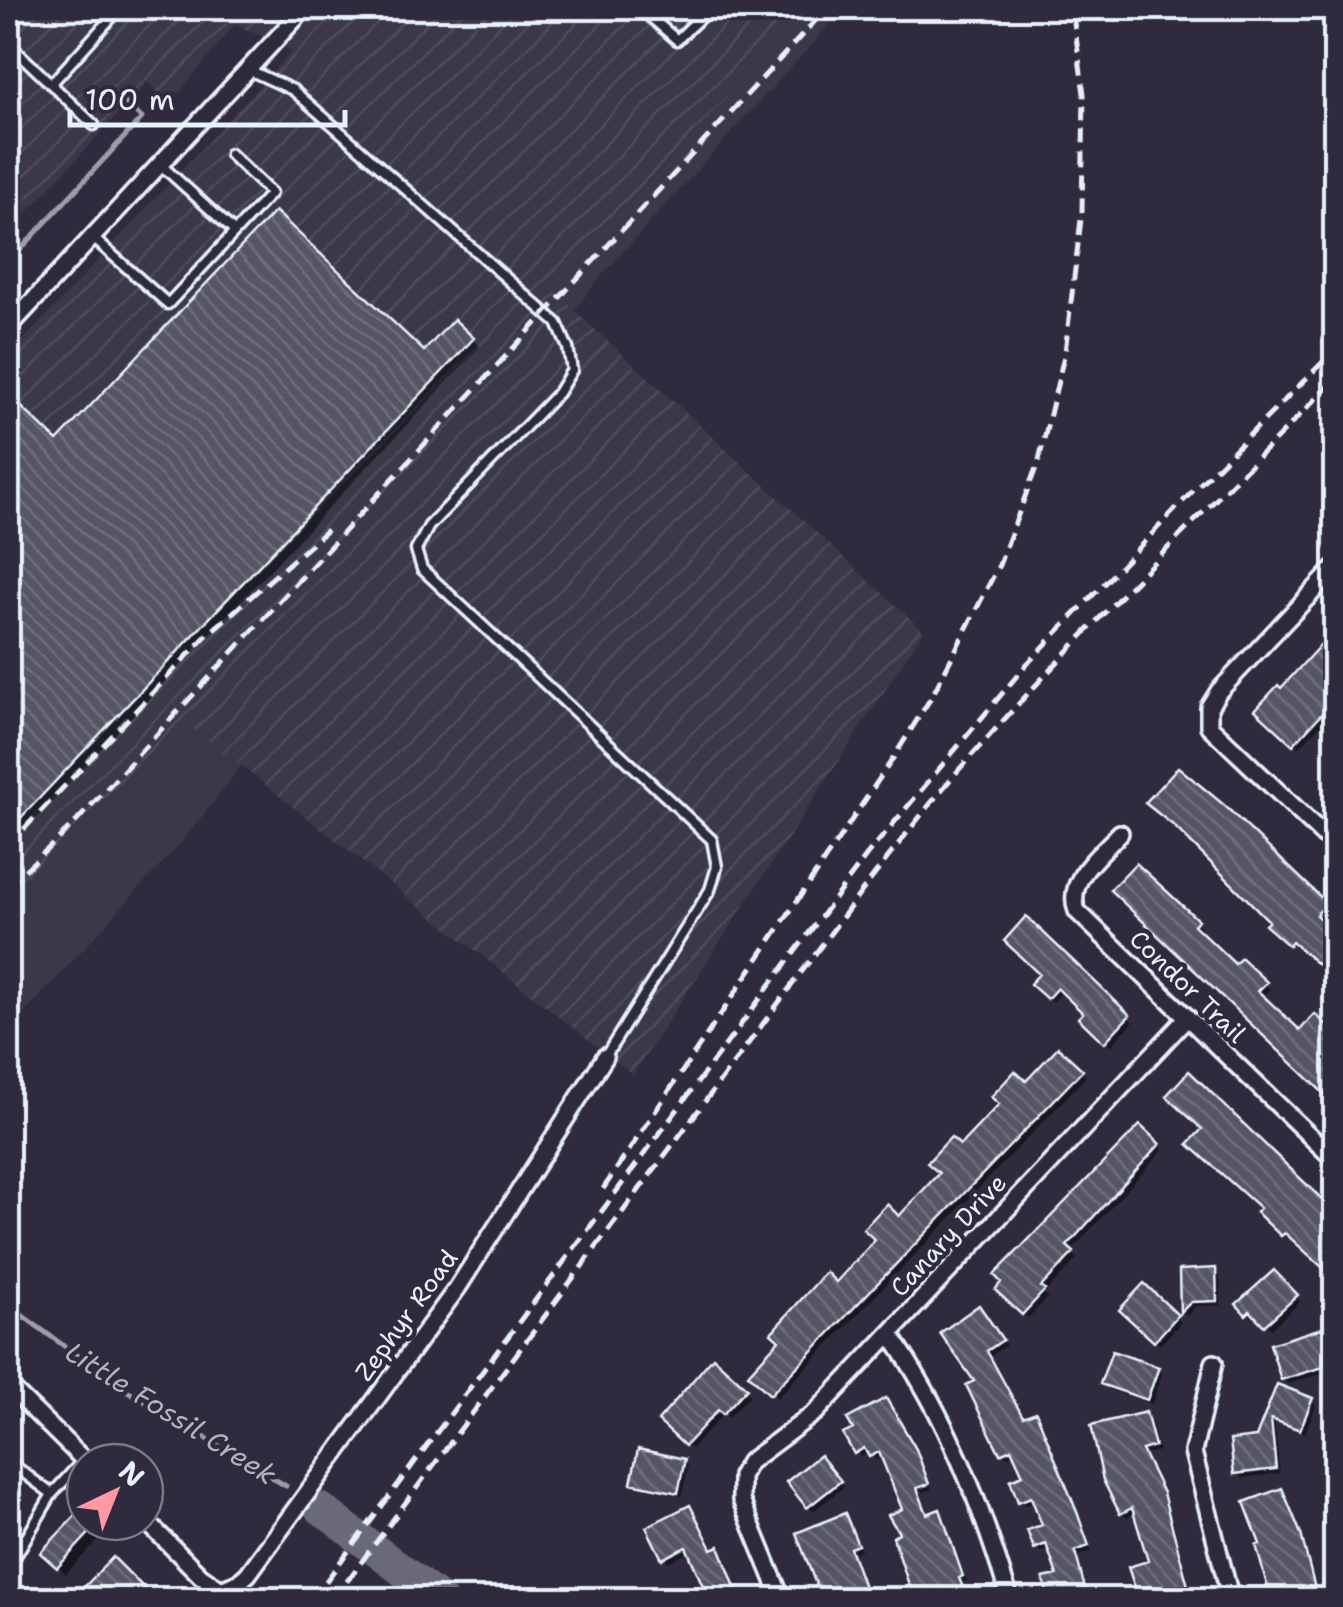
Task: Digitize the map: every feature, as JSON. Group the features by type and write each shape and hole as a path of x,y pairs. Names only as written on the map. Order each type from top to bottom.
{"street":[{"path":"8,328 305,8"},
{"path":"1336,567 1218,691 1210,707 1209,726 1336,847"},
{"name":"Condor Trail","path":"1120,832 1074,890 1073,902 1083,919 1336,1161"},
{"name":"Canary Drive","path":"782,1600 741,1500 740,1476 749,1462 816,1412 1186,1019"},
{"name":"Zephyr Road","path":"221,1592 248,1574 458,1288 605,1058"},
{"path":"890,1334 932,1399 955,1444 1010,1600"},
{"path":"1214,1363 1193,1452 1231,1600"},
{"path":"10,1394 65,1443"},
{"path":"165,1540 221,1592"}],"lane":[{"path":"51,84 120,8"},
{"path":"640,8 677,40 710,8"},
{"path":"8,43 94,125"},
{"path":"248,70 293,90 308,103 552,318 568,348 572,370 558,392 429,526 416,550 422,569 712,840 718,867 710,890 605,1058"},
{"path":"91,236 168,304 271,193 230,154"},
{"path":"160,164 235,232"},
{"path":"8,1461 52,1494"},
{"path":"8,1568 52,1494 65,1481"}],"shaded area":[{"path":"8,8 809,8 662,168 546,284 924,631 633,1075 194,729 8,911 8,357 292,51 235,24 169,106 148,82 8,233"},
{"path":"809,8 845,8 596,282 182,842 8,1031 8,868 552,277 662,168"}],"building":[{"path":"275,211 424,351 454,319 474,338 15,824 8,816 8,394 57,441"},
{"path":"1323,642 1336,654 1336,698 1293,745 1255,710"},
{"path":"1178,767 1327,903 1316,915 1336,934 1336,980 1292,942 1289,946 1265,925 1269,921 1174,826 1145,803"},
{"path":"1136,863 1198,920 1194,925 1235,964 1241,958 1267,982 1258,991 1300,1030 1315,1014 1336,1033 1336,1105 1110,890"},
{"path":"1026,916 1130,1015 1104,1043 1078,1018 1083,1013 1057,988 1047,999 1030,984 1039,974 1004,941"},
{"path":"1058,1047 1083,1070 770,1395 748,1374 779,1340 771,1333 826,1272 836,1282 875,1240 863,1229 887,1204 899,1216 939,1173 927,1163 951,1137 960,1145 999,1104 991,1097 1015,1071 1026,1081"},
{"path":"1189,1071 1328,1205 1336,1196 1336,1280 1285,1233 1281,1236 1256,1212 1260,1208 1188,1144 1202,1129 1166,1096"},
{"path":"1140,1125 1160,1144 1067,1246 1074,1252 1041,1287 1045,1290 1022,1315 995,1290 1001,1282 994,1275"},
{"path":"1216,1268 1217,1301 1191,1302 1180,1313 1179,1270"},
{"path":"1274,1270 1298,1295 1264,1326 1250,1311 1246,1315 1236,1304"},
{"path":"1144,1283 1178,1315 1154,1342 1119,1310"},
{"path":"979,1305 1003,1340 987,1351 1023,1417 1036,1412 1077,1512 1089,1546 1075,1551 1088,1600 1049,1600 1043,1578 1057,1575 1046,1544 1034,1549 1027,1530 1042,1525 1031,1497 1018,1502 1010,1480 1023,1475 1011,1449 1000,1454 966,1385 974,1381 940,1333"},
{"path":"1332,1325 1336,1363 1281,1380 1270,1344"},
{"path":"1112,1351 1159,1367 1147,1400 1100,1384"},
{"path":"713,1357 747,1388 723,1414 718,1410 685,1446 658,1421"},
{"path":"1277,1384 1313,1398 1300,1430 1271,1419 1276,1469 1234,1474 1230,1440 1256,1437"},
{"path":"886,1398 916,1449 929,1484 917,1488 927,1514 940,1509 968,1600 914,1600 893,1537 899,1533 888,1515 902,1509 879,1452 869,1457 864,1448 854,1454 843,1434 853,1429 847,1419"},
{"path":"1146,1412 1155,1446 1142,1450 1163,1493 1188,1586 1182,1588 1186,1600 1139,1600 1128,1567 1148,1561 1132,1508 1120,1514 1103,1480 1091,1425"},
{"path":"638,1449 685,1459 678,1493 631,1483"},
{"path":"820,1455 841,1481 807,1508 786,1482"},
{"path":"1282,1488 1301,1534 1318,1600 1271,1600 1256,1545 1260,1544 1244,1502"},
{"path":"690,1505 712,1549 719,1546 740,1600 709,1600 686,1547 662,1559 646,1527"},
{"path":"845,1513 858,1545 850,1548 867,1595 853,1600 822,1600 796,1533"},
{"path":"65,1527 65,1542 81,1542 57,1568 40,1553"},
{"path":"113,1557 156,1600 72,1600"}],"waterway":[{"path":"8,263 142,118 116,95"},
{"name":"Little Fossil Creek","path":"8,1305 116,1384 286,1486"},
{"name":"Little Fossil Creek","path":"320,1508 441,1600"}],"railway":[{"path":"8,886 74,824 827,8"},
{"path":"603,1189 892,760 932,696 999,565 1039,460 1065,352 1082,211 1084,94 1072,8"},
{"path":"312,1600 867,855 1026,665 1336,349"},
{"path":"333,1600 935,798 1068,651 1336,379"},
{"path":"8,846 206,636 327,530"}]}
